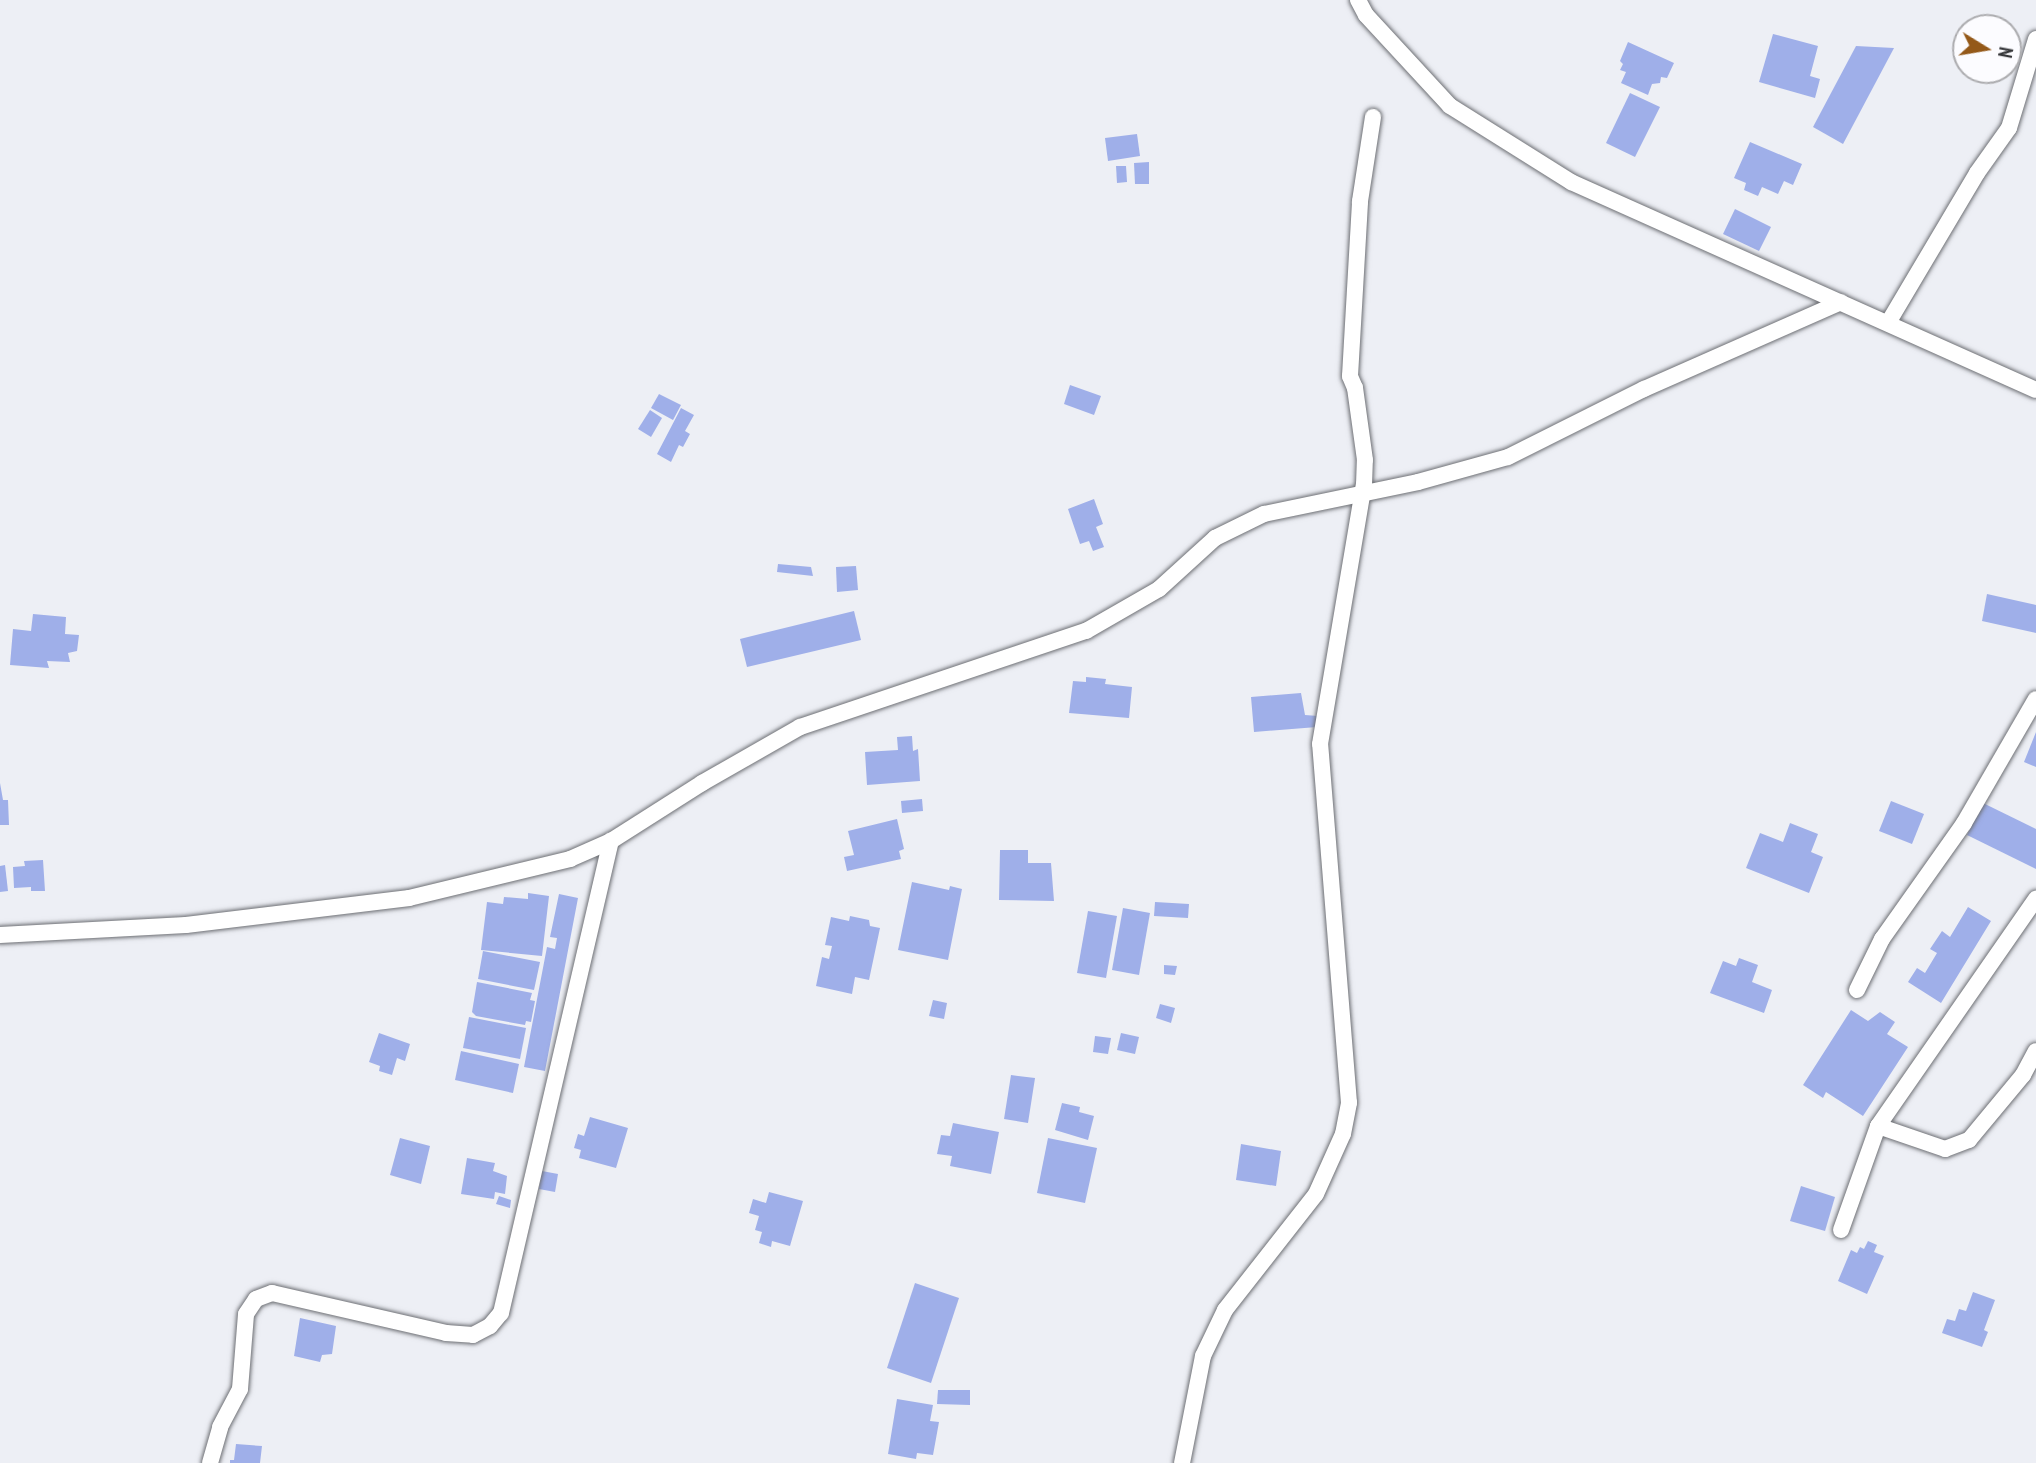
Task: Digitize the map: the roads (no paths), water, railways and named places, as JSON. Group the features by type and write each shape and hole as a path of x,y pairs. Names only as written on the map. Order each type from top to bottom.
{"street":[{"path":"1358,0 1366,15 1450,106 1571,182 2036,390"},
{"path":"1888,323 1977,173 2009,128 2036,40"},
{"path":"1182,1463 1203,1356 1225,1310 1316,1194 1343,1134 1349,1103 1320,744 1362,493 1365,460 1355,388 1350,376 1360,201 1373,117"},
{"path":"0,935 186,925 409,898 570,859 611,841 702,783 800,727 1086,631 1159,589 1215,538 1264,514 1508,457 1644,389 1841,302"},
{"path":"1857,990 1882,939 1964,823 2036,699"},
{"path":"210,1463 220,1427 240,1389 246,1314 256,1299 272,1293 446,1333 473,1335 490,1326 502,1313 611,841"},
{"path":"1841,1230 1878,1126 2036,899"},
{"path":"1878,1126 1945,1149 1969,1140 2023,1075 2036,1051"}]}
